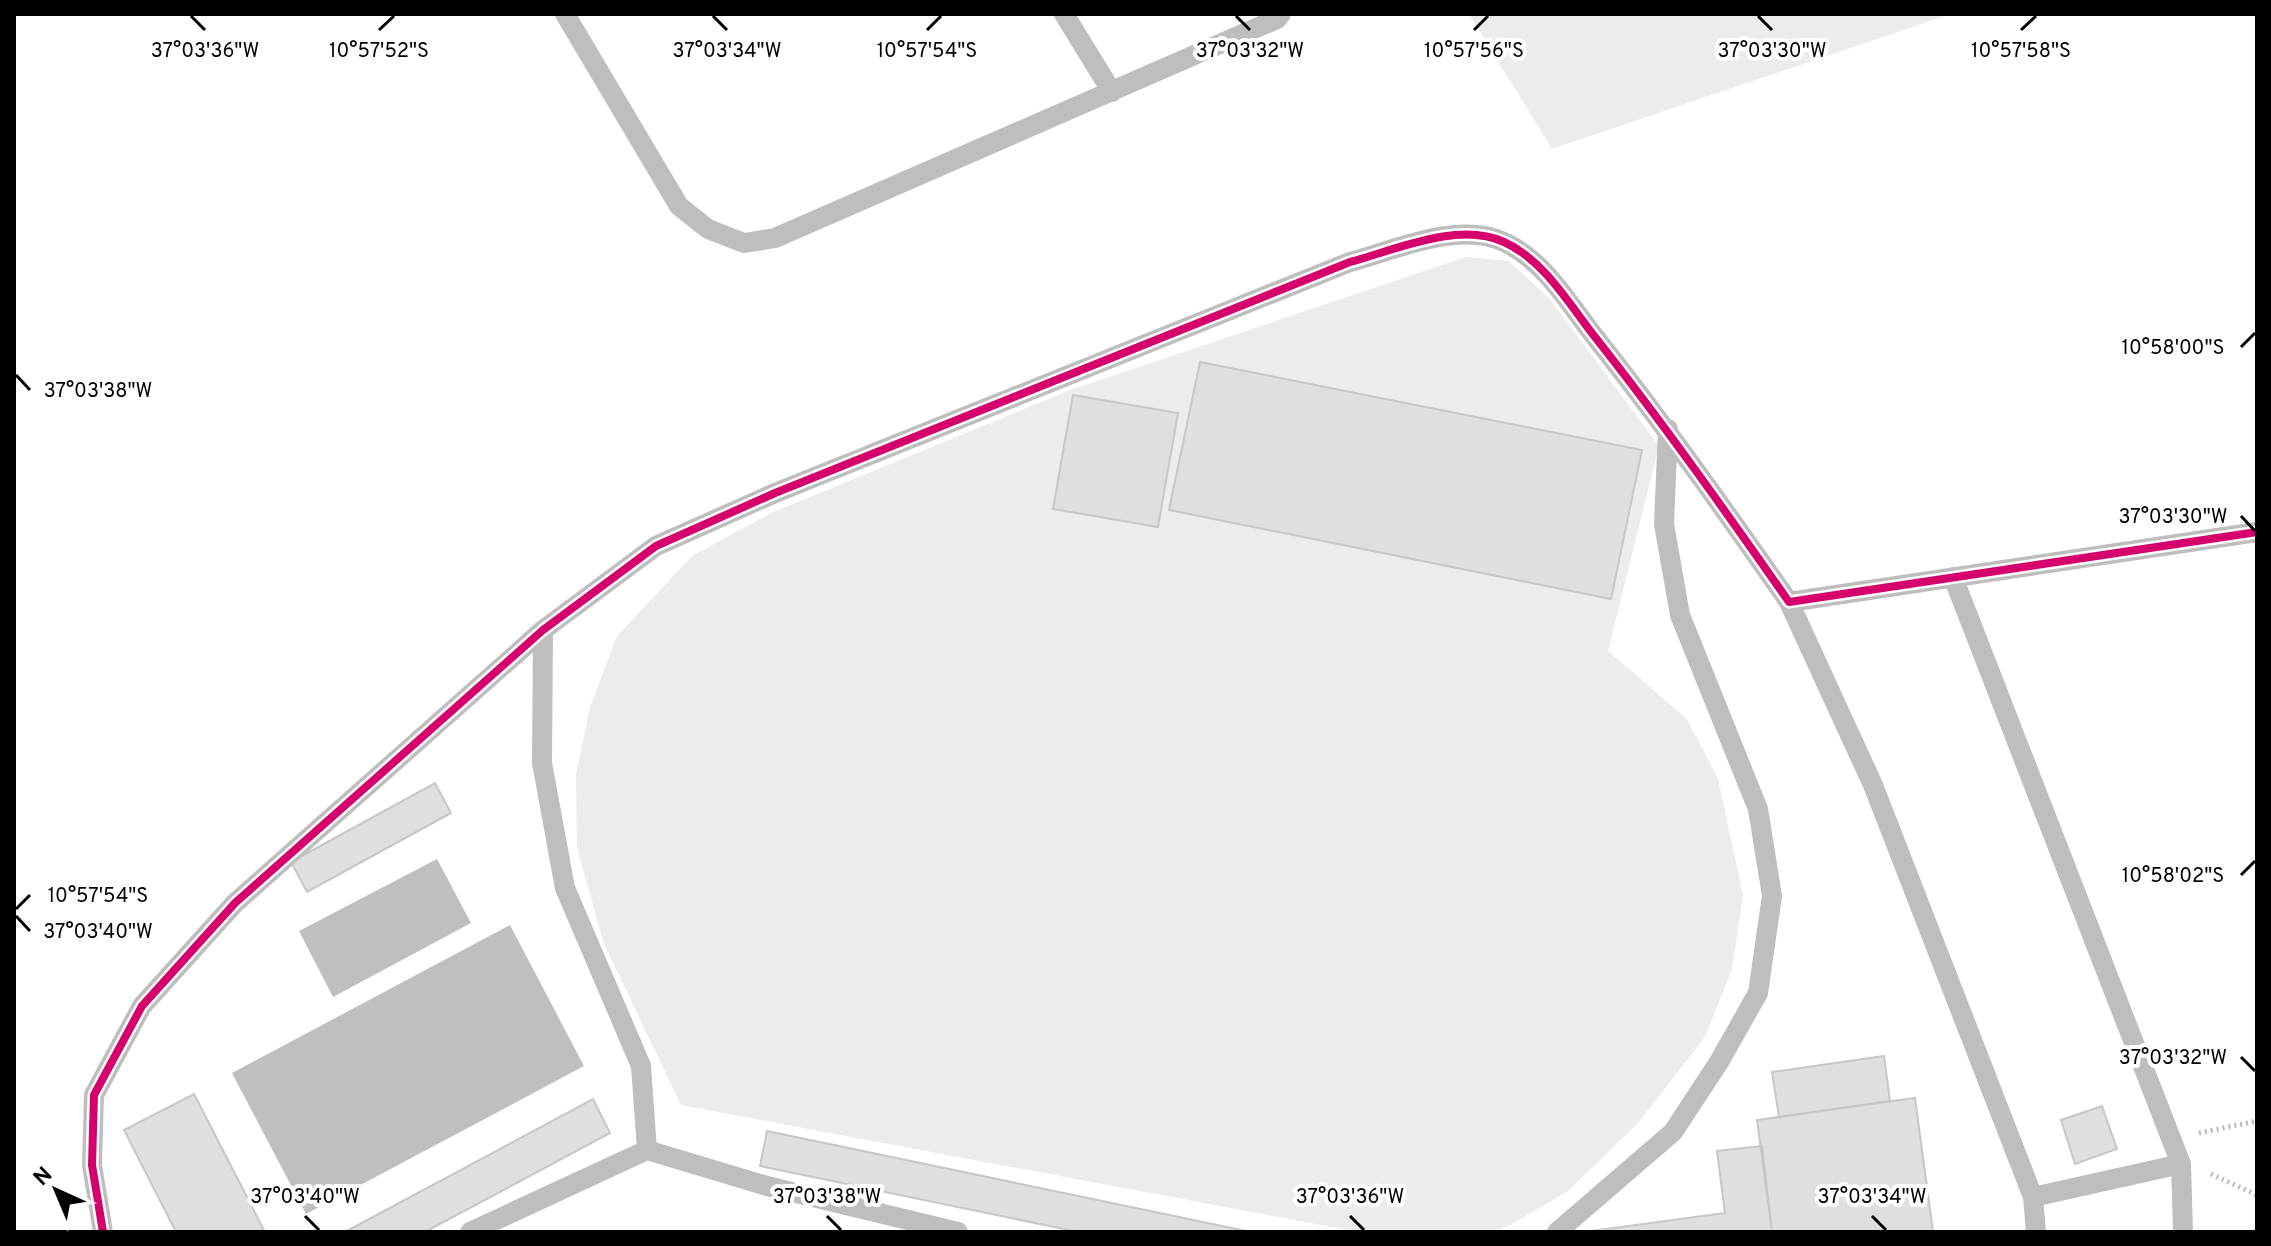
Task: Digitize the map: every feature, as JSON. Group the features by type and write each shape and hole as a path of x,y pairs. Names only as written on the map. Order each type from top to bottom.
{"lane":[{"path":"565,14 679,206 708,229 744,243 775,238 1277,19 1281,14"},
{"path":"1064,14 1112,92"},
{"path":"103,1232 92,1165 94,1095 142,1006 235,903 543,630 656,546 735,511 1322,273 1434,239 1470,234 1503,241 1537,264 1668,429 1789,602 1873,785 2033,1197 2036,1232"},
{"path":"1557,1232 1673,1132 1719,1062 1758,993 1772,896 1758,809 1680,615 1664,524 1668,429"},
{"path":"1789,602 2257,532"},
{"path":"1953,577 2181,1164 2183,1232"},
{"path":"543,630 542,763 565,888 641,1066 647,1150"},
{"path":"470,1232 647,1150 767,1186 958,1232"},
{"path":"2033,1197 2181,1164"}],"path":[{"path":"2171,1139 2257,1121"},
{"path":"2198,1134 2200,1146"},
{"path":"2205,1171 2257,1195"}],"shaded area":[{"path":"1469,14 1951,14 1552,149"},
{"path":"1466,257 1509,261 1549,298 1659,446 1608,651 1687,719 1718,779 1743,895 1732,969 1705,1037 1638,1123 1568,1191 1494,1232 1358,1232 681,1105 604,944 577,848 576,774 590,707 617,636 692,556 771,513 1070,390"},
{"path":"437,859 471,923 333,997 299,931"},
{"path":"510,925 584,1066 306,1214 232,1073"}],"building":[{"path":"1200,362 1642,450 1611,599 1169,510"},
{"path":"1073,395 1178,413 1158,527 1053,509"},
{"path":"435,783 451,813 307,892 291,862"},
{"path":"1884,1056 1890,1101 1779,1117 1772,1072"},
{"path":"194,1094 265,1232 176,1232 124,1130"},
{"path":"1915,1098 1933,1232 1772,1232 1757,1120"},
{"path":"593,1099 610,1133 425,1232 345,1232"},
{"path":"2102,1106 2117,1149 2075,1164 2061,1120"},
{"path":"767,1131 1251,1232 1078,1232 760,1166"},
{"path":"1762,1146 1772,1232 1584,1232 1725,1213 1717,1151"}],"cycle path":[{"path":"103,1232 92,1165 94,1095 142,1006 235,903 543,630 656,546 775,493 1350,262 1427,240 1467,235 1486,236 1504,242 1531,260 1555,284 1645,402 1789,602 2257,532"}]}
